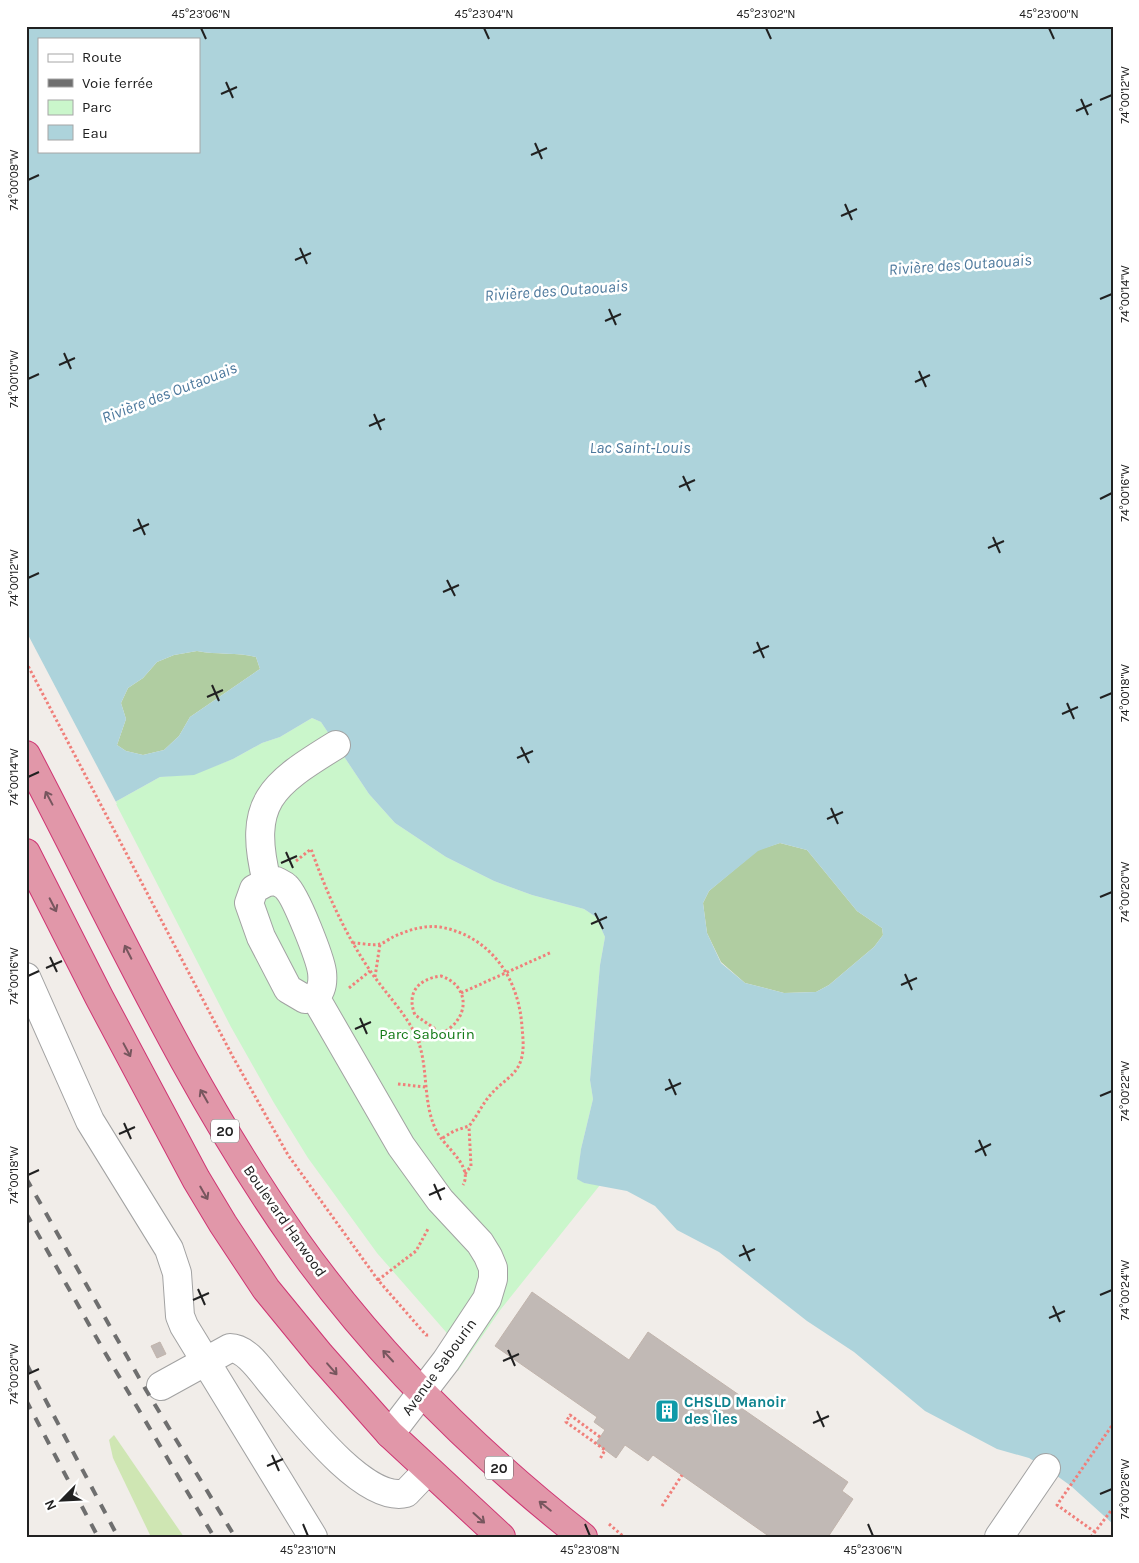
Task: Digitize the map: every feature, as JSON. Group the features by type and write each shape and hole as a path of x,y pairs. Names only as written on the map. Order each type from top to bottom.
{"highway":[{"name":"Boulevard Harwood","path":"26,755 178,1049 256,1182 328,1284 383,1350 422,1391 507,1475 583,1537"},
{"path":"28,858 138,1072 222,1224 266,1289 390,1434 501,1537"}],"street":[{"path":"267,882 259,829 262,810 270,795 300,767 336,746"},
{"path":"276,881 286,886 293,896 322,972 322,984 319,994 315,997 305,999 288,989 261,937 249,903 254,889 267,882 276,881"},
{"path":"26,978 90,1121 169,1249 177,1273 180,1316 313,1537"},
{"name":"Avenue Sabourin","path":"315,997 401,1146 440,1200 480,1243 493,1268 493,1279 487,1299 451,1354 390,1434"},
{"path":"161,1386 205,1360 230,1348 241,1350 346,1466 376,1489 388,1494 406,1493 428,1470"},
{"path":"1000,1536 1046,1468"}],"path":[{"path":"26,662 233,1057 284,1148 378,1280 426,1335 437,1335"},
{"path":"293,864 311,849 324,884 353,943 418,1042 430,1118 442,1139 462,1165 465,1182 461,1188"},
{"path":"353,943 380,944 403,932 423,926 441,928 462,934 484,946 508,972 517,992 521,1014 523,1049 519,1065 484,1103 469,1126 471,1166 465,1174"},
{"path":"375,977 380,944"},
{"path":"462,993 552,952"},
{"path":"343,993 370,971"},
{"path":"418,1042 437,1036 449,1029 462,1014 462,993 457,985 441,976 422,981 414,989 411,997 415,1015 434,1028 437,1036"},
{"path":"392,1082 406,1086 425,1087"},
{"path":"442,1139 454,1131 469,1126"},
{"path":"378,1280 416,1251 432,1223"},
{"path":"600,1437 570,1415 566,1422 605,1450 600,1459"},
{"path":"1095,1532 1058,1505 1113,1424"},
{"path":"662,1506 682,1475"},
{"path":"1091,1537 1113,1508"}],"green space":[{"path":"197,651 256,657 260,669 190,717 179,736 164,750 143,755 126,751 117,745 126,719 121,703 128,688 143,678 157,662 174,655"},
{"name":"Parc Sabourin","path":"312,718 321,722 369,794 395,823 446,857 494,881 532,895 584,909 596,917 605,937 600,965 590,1080 593,1099 581,1149 578,1178 584,1183 600,1185 501,1309 458,1371 446,1332 377,1253 308,1158 274,1103 231,1027 115,802 160,777 194,774 233,759 262,743 280,737"},
{"path":"780,843 807,850 857,911 882,928 883,935 874,947 829,985 816,992 784,993 745,983 721,962 707,933 703,903 709,891 758,850"},
{"path":"114,1435 184,1537 151,1537 113,1458 109,1440"}],"water":[{"name":"Lac Saint-Louis","path":"26,26 1113,26 1113,1524 1071,1486 1046,1468 1029,1458 997,1449 925,1411 854,1352 807,1321 719,1252 677,1230 655,1206 627,1191 584,1183 577,1179 581,1149 593,1099 590,1080 600,965 605,937 596,917 584,909 532,895 494,881 446,857 395,823 369,794 321,722 312,718 280,737 262,743 233,759 194,775 160,777 115,802 26,835","holes":["197,651 249,655 256,657 260,669 190,717 179,736 164,750 143,755 126,751 117,745 126,719 121,703 128,688 143,678 157,662 174,655","780,843 807,850 857,911 882,928 883,935 874,947 829,985 816,992 784,993 745,983 721,963 707,933 703,903 709,891 758,851"]}],"pier":[{"path":"26,631 117,804 26,838"}],"building":[{"name":"CHSLD Manoir des Îles","path":"532,1292 629,1360 648,1332 742,1397 737,1405 848,1482 842,1491 853,1499 828,1537 770,1537 653,1455 648,1461 625,1445 616,1458 596,1443 605,1430 594,1422 597,1417 495,1346"},
{"path":"160,1342 166,1354 157,1358 151,1346"}],"railway":[{"path":"26,1178 146,1390 235,1537"},
{"path":"26,1213 104,1351 214,1537"},
{"path":"26,1363 118,1537"},
{"path":"26,1400 98,1537"}],"place":[{"name":"CHSLD Manoir des Îles","path":"667,1411"}],"water label":[{"name":"Rivière des Outaouais","path":"960,264"},
{"name":"Rivière des Outaouais","path":"556,290"},
{"name":"Rivière des Outaouais","path":"169,392"}]}
